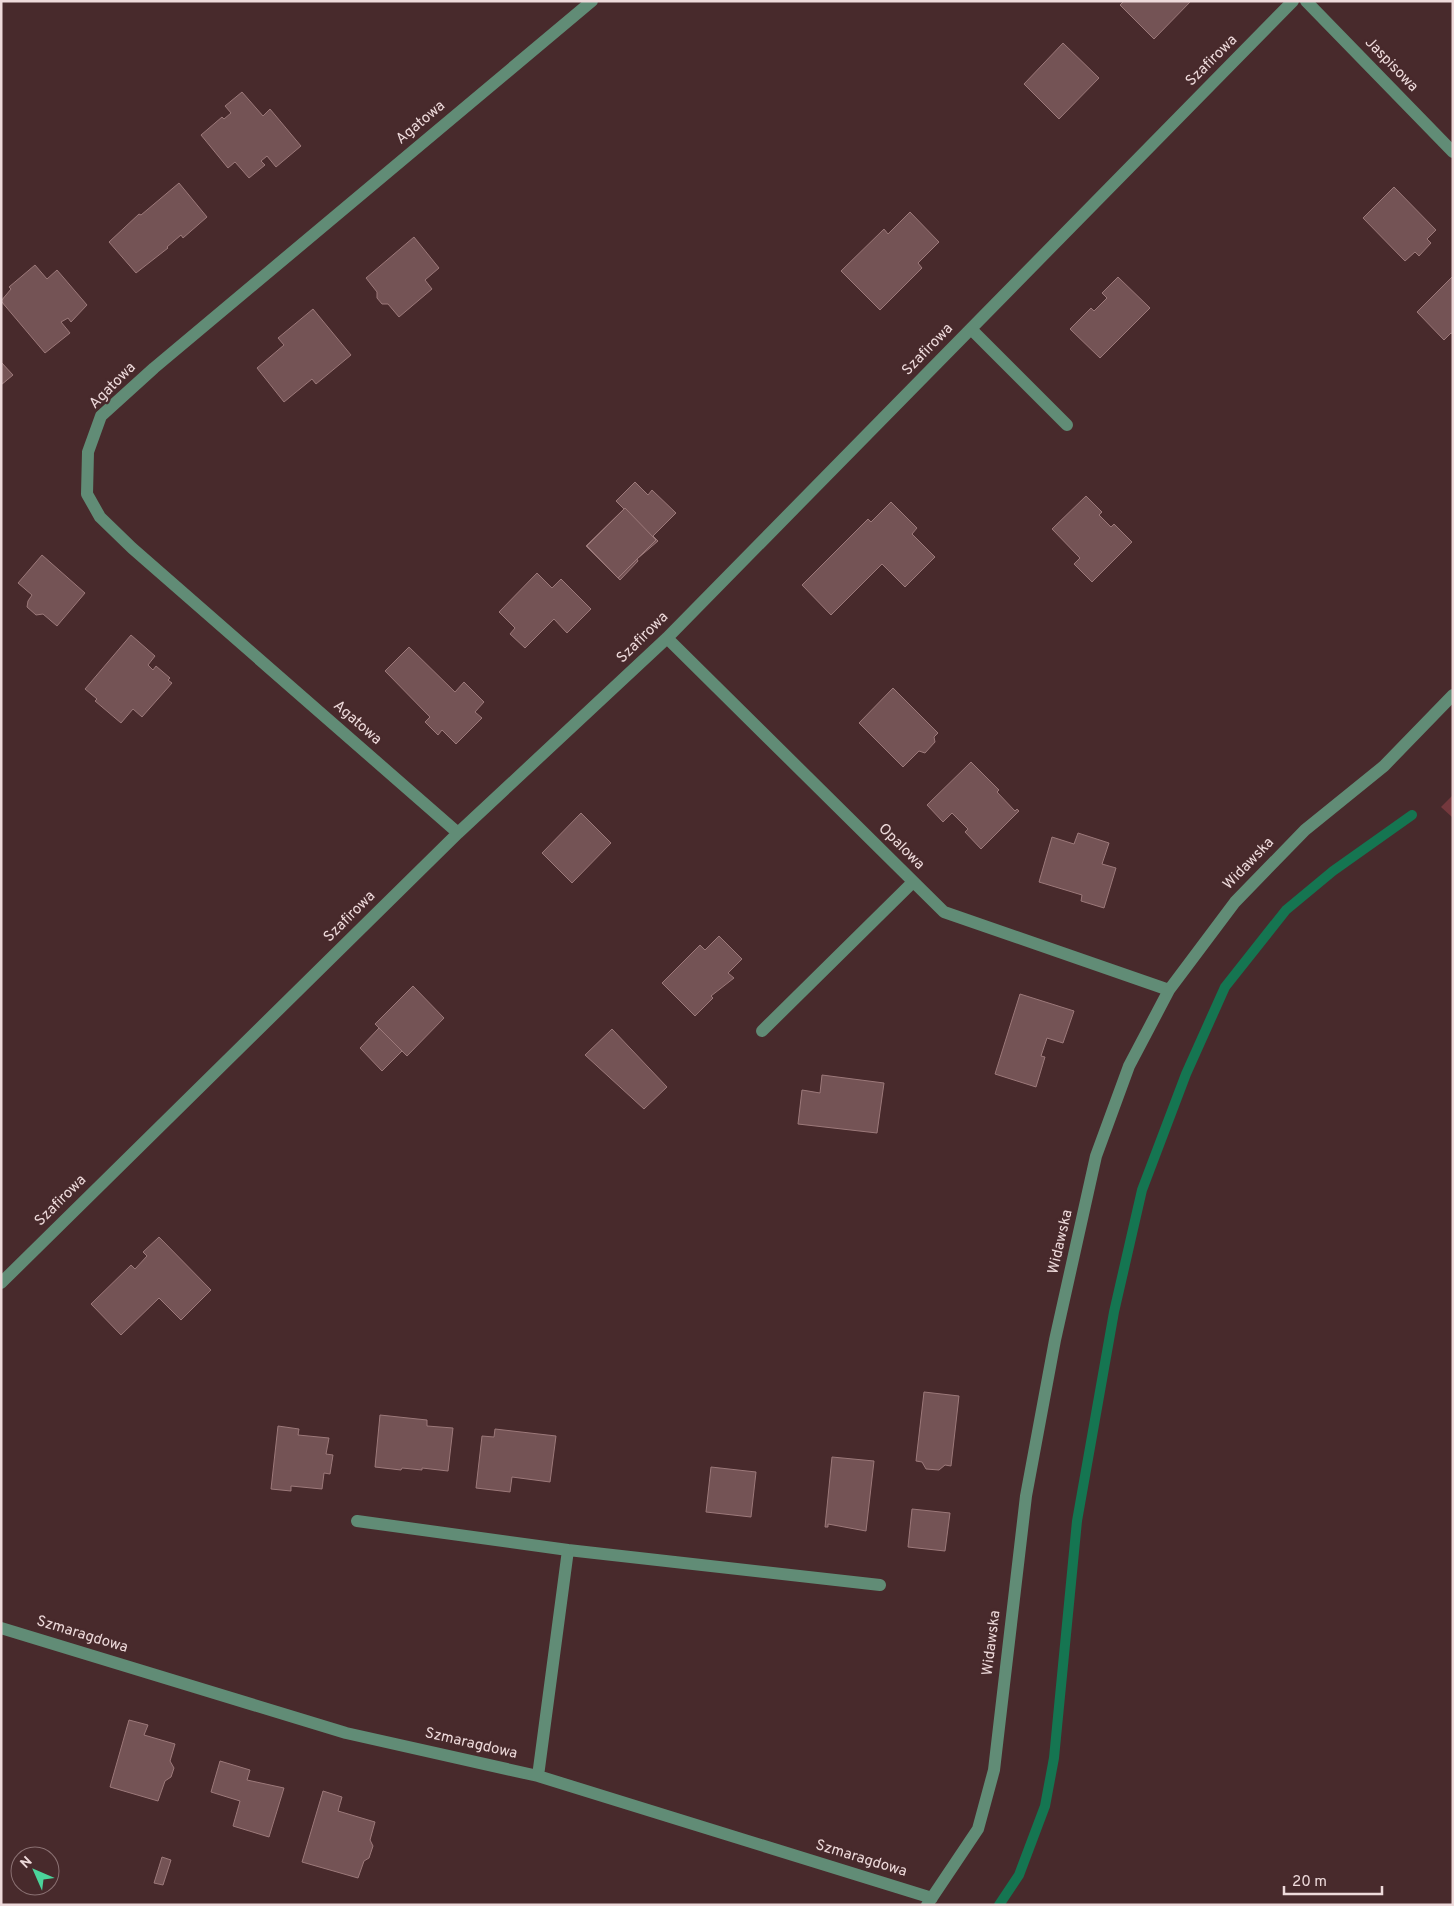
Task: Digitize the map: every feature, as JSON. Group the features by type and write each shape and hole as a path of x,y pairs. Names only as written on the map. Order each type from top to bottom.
{"street":[{"name":"Agatowa","path":"458,833 132,548 100,517 87,494 88,452 101,416 141,380 592,1"},
{"name":"Szafirowa","path":"1,1282 458,833 667,638 1293,1"},
{"name":"Jaspisowa","path":"1306,1 1453,152"},
{"path":"971,329 1067,425"},
{"name":"Opalowa","path":"667,638 944,912 1169,990"},
{"name":"Widawska","path":"929,1901 978,1829 994,1770 1026,1496 1055,1340 1096,1156 1129,1066 1169,990 1235,902 1305,830 1384,766 1453,696"},
{"path":"762,1031 913,882"},
{"path":"357,1521 568,1550 880,1584"},
{"path":"538,1776 568,1550"},
{"name":"Szmaragdowa","path":"1,1628 346,1733 538,1776 929,1901"}],"shaded area":[{"path":"1453,795 1453,818 1441,807"}],"building":[{"path":"1124,1 1191,1 1154,39 1120,5"},
{"path":"1063,43 1099,78 1059,119 1024,84"},
{"path":"242,92 263,116 270,109 301,146 276,167 267,156 261,161 265,165 249,178 235,162 228,168 201,135 222,117 224,119 231,113 225,106"},
{"path":"179,183 207,217 183,238 181,235 168,248 136,273 109,242 139,214 141,215"},
{"path":"1394,187 1436,230 1427,239 1431,243 1419,256 1415,252 1405,261 1363,218"},
{"path":"910,212 939,242 918,263 922,268 880,310 841,271 884,229 888,234"},
{"path":"414,237 439,268 425,280 432,289 399,317 388,304 382,304 377,298 377,292 366,278"},
{"path":"35,265 47,279 57,270 87,305 71,322 68,318 61,322 70,333 45,353 1,301 11,289 9,287"},
{"path":"1453,276 1453,334 1451,333 1444,340 1417,312"},
{"path":"1118,277 1150,308 1100,358 1070,329 1091,308 1094,311 1107,298 1102,293"},
{"path":"313,309 351,355 316,384 312,379 284,402 257,368 284,345 278,338"},
{"path":"1,362 13,375 1,385"},
{"path":"635,482 648,495 652,490 676,513 653,536 658,541 637,559 638,561 620,580 587,546 624,509 616,501"},
{"path":"1086,496 1102,512 1099,515 1111,527 1114,524 1132,542 1092,582 1074,564 1080,558 1052,529"},
{"path":"891,502 917,528 912,534 935,557 905,587 882,564 831,615 802,585 868,519 871,522"},
{"path":"625,508 656,540 618,578 586,546"},
{"path":"42,555 85,593 57,626 43,614 36,615 27,607 32,595 18,583"},
{"path":"537,573 552,588 561,579 591,609 567,633 554,619 525,648 510,634 515,628 499,612"},
{"path":"131,635 155,656 148,665 153,670 156,666 170,678 168,680 172,683 142,717 133,709 121,723 95,701 97,699 85,689"},
{"path":"409,647 455,692 464,682 484,702 475,712 482,718 456,744 442,730 438,735 425,722 430,717 385,671"},
{"path":"893,688 938,733 934,737 935,742 925,753 919,751 903,767 859,723"},
{"path":"971,762 999,790 997,792 1015,811 1017,809 1019,811 981,849 965,832 968,829 952,813 943,822 927,805"},
{"path":"581,813 611,843 572,883 542,853"},
{"path":"1078,833 1109,843 1102,864 1116,868 1104,908 1081,901 1082,895 1039,882 1052,837 1074,844"},
{"path":"719,936 742,959 728,973 734,978 711,996 713,998 695,1016 662,983 700,945 705,950"},
{"path":"413,986 444,1018 407,1056 375,1024"},
{"path":"1020,994 1074,1011 1063,1043 1047,1038 1041,1056 1045,1057 1036,1087 995,1074"},
{"path":"379,1028 402,1051 382,1071 360,1048"},
{"path":"612,1029 667,1087 644,1109 585,1055"},
{"path":"822,1075 884,1083 877,1133 798,1124 802,1090 820,1093"},
{"path":"159,1237 211,1290 181,1320 159,1298 121,1335 91,1304 131,1265 135,1269 147,1256 143,1252"},
{"path":"924,1392 959,1396 951,1466 945,1465 939,1470 926,1469 922,1462 916,1461"},
{"path":"380,1415 427,1420 427,1426 453,1428 448,1471 422,1468 422,1470 402,1468 401,1470 375,1467"},
{"path":"278,1426 299,1429 298,1435 329,1438 326,1454 333,1455 330,1474 324,1473 322,1489 291,1486 291,1491 271,1489"},
{"path":"495,1429 556,1436 550,1482 512,1477 510,1492 476,1488 482,1436 494,1437"},
{"path":"832,1457 874,1461 866,1531 828,1524 828,1527 825,1527"},
{"path":"711,1467 756,1472 751,1517 706,1512"},
{"path":"912,1509 950,1513 945,1551 908,1547"},
{"path":"129,1720 148,1725 144,1735 175,1744 170,1761 174,1768 171,1777 165,1781 158,1801 110,1787"},
{"path":"220,1761 250,1770 247,1780 284,1788 269,1837 233,1826 240,1801 211,1792"},
{"path":"323,1791 342,1797 338,1811 375,1822 370,1840 373,1846 369,1858 364,1861 358,1878 302,1862"},
{"path":"162,1857 171,1860 163,1885 154,1883"}],"waterway":[{"path":"999,1905 1019,1875 1045,1806 1054,1758 1077,1521 1114,1312 1142,1190 1186,1074 1225,987 1286,910 1333,871 1412,815"}]}
